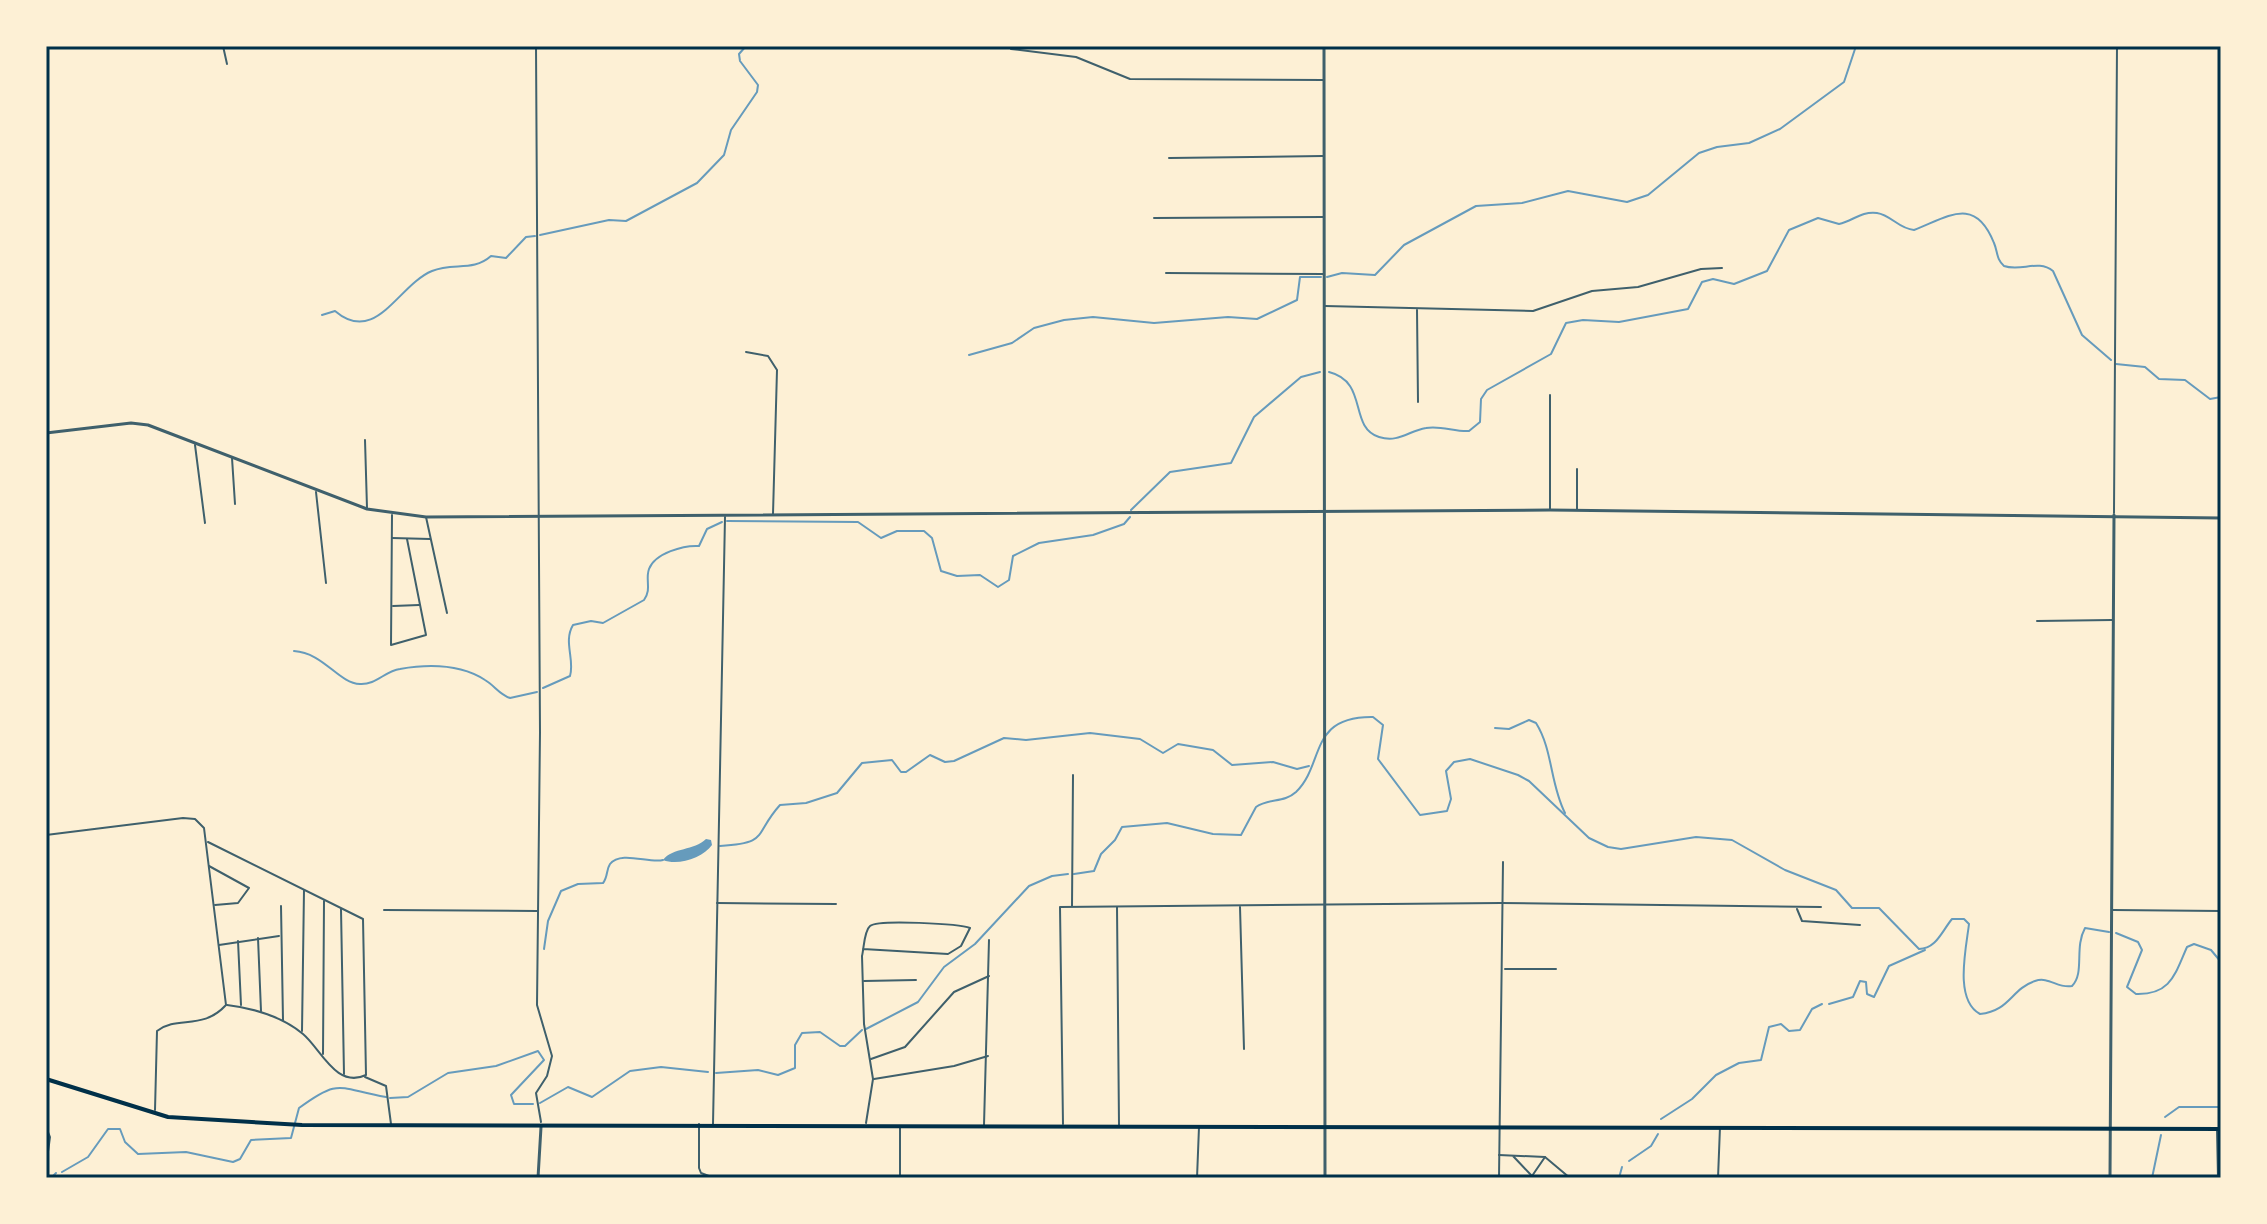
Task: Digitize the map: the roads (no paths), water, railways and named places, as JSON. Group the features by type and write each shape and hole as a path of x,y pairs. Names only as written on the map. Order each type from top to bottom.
{"highway":[{"path":"46,1079 155,1113 195,1120 302,1125 2219,1129"}],"street":[{"path":"223,46 227,64"},
{"path":"536,46 539,515 537,1005 552,1050 547,1076 536,1093 541,1124 538,1178"},
{"path":"1324,46 1325,1178"},
{"path":"2110,1178 2117,46"},
{"path":"1011,49 1076,57 1130,79 1324,80"},
{"path":"1169,158 1324,156"},
{"path":"1154,218 1324,217"},
{"path":"1324,306 1540,310 1592,291 1638,287 1701,269 1722,268"},
{"path":"1166,273 1324,274"},
{"path":"1416,309 1418,402"},
{"path":"746,352 768,356 777,370 773,516"},
{"path":"1550,395 1550,510"},
{"path":"46,433 131,423 148,425 367,509 392,515 426,517 1577,510 2221,518"},
{"path":"365,440 367,509"},
{"path":"196,444 205,523"},
{"path":"232,458 235,504"},
{"path":"1577,469 1577,510"},
{"path":"316,491 326,583"},
{"path":"392,515 391,645 426,635 407,539"},
{"path":"713,1124 725,516"},
{"path":"426,517 447,613"},
{"path":"392,538 431,539"},
{"path":"391,606 420,605"},
{"path":"2037,621 2114,620"},
{"path":"1072,907 1073,775"},
{"path":"46,835 183,818 202,823 207,841 226,1005"},
{"path":"207,841 360,916 365,924 367,1073 364,1076"},
{"path":"1499,1178 1503,862"},
{"path":"209,866 249,888 238,903 214,905"},
{"path":"302,1033 304,889"},
{"path":"323,1055 324,899"},
{"path":"716,903 836,904"},
{"path":"1063,1126 1060,907 1501,903 1821,907"},
{"path":"1240,905 1244,1049"},
{"path":"281,906 279,936 283,1021"},
{"path":"1117,906 1119,1126"},
{"path":"341,908 344,1076"},
{"path":"1797,908 1802,921 1860,925"},
{"path":"384,910 538,911"},
{"path":"2113,910 2221,911"},
{"path":"863,949 948,954 961,946 970,928 875,924 868,928 863,949 864,1031 873,1079 866,1125"},
{"path":"218,945 279,936"},
{"path":"258,938 261,1012"},
{"path":"984,1125 989,940"},
{"path":"238,941 241,1007"},
{"path":"1503,969 1556,969"},
{"path":"871,1059 905,1047 954,992 990,976"},
{"path":"863,981 916,980"},
{"path":"155,1113 157,1031 166,1026 207,1021 226,1005 261,1012 283,1021 302,1033 334,1071 344,1076 364,1076 386,1086 391,1124"},
{"path":"873,1079 954,1066 988,1056"},
{"path":"699,1124 699,1168 701,1173 714,1178"},
{"path":"900,1125 900,1178"},
{"path":"1197,1178 1199,1126"},
{"path":"46,1127 50,1137 46,1166"},
{"path":"1718,1178 1720,1127"},
{"path":"2218,1178 2219,1129"},
{"path":"1497,1155 1545,1157 1570,1178"},
{"path":"1513,1156 1532,1176 1545,1157"}],"water":[{"path":"706,839 711,840 712,845 696,857 676,862 663,860 672,853 696,846"}],"waterway":[{"path":"142,48 148,46"},
{"path":"156,46 195,46"},
{"path":"540,235 609,220 626,221 697,183 724,155 731,130 757,92 758,85 740,61 739,54 746,46"},
{"path":"1327,277 1342,273 1375,275 1404,245 1476,206 1522,203 1568,191 1627,202 1648,195 1699,153 1749,143 1780,129 1844,82 1856,46"},
{"path":"1329,372 1349,385 1364,424 1379,437 1398,438 1431,427 1469,431 1480,422 1481,399 1487,390 1551,354 1566,323 1583,320 1619,322 1688,309 1702,282 1713,279 1734,284 1767,271 1789,230 1818,218 1839,224 1871,213 1882,214 1914,230 1960,214 1969,214 1978,219 1987,228 2004,266 2041,266 2053,271 2082,335 2111,360"},
{"path":"322,315 335,311 350,320 363,321 375,317 432,271 477,264 491,256 506,258 526,237 535,236"},
{"path":"969,355 1012,343 1034,328 1064,320 1093,317 1154,323 1228,317 1257,319 1297,300 1300,277 1321,277"},
{"path":"2116,364 2145,367 2159,379 2185,380 2210,399 2221,397"},
{"path":"1131,510 1170,472 1231,463 1254,417 1301,377 1320,372"},
{"path":"727,521 858,522 881,538 897,531 924,531 932,538 941,571 957,576 980,575 998,587 1009,580 1013,556 1039,543 1093,535 1124,524 1130,517"},
{"path":"543,688 570,676 569,638 573,625 591,621 603,623 644,600 652,563 671,551 699,546 707,529 722,522"},
{"path":"294,651 314,657 345,679 360,684 395,670 433,666 455,668 475,675 510,698 537,692"},
{"path":"1074,874 1094,871 1101,854 1115,840 1122,827 1167,823 1213,834 1241,835 1256,807 1287,798 1296,792 1305,781 1321,744 1338,724 1373,717 1383,725 1378,759 1420,815 1447,811 1451,799 1446,771 1454,762 1470,759 1529,781 1589,838 1608,847 1621,849 1696,837 1732,840 1785,870 1836,890 1852,908 1879,908 1919,949 1934,943 1952,919 1964,919 1969,924 1964,986 1972,1007 1980,1014 1998,1009 2020,989 2035,981 2072,986 2078,974 2080,944 2085,928 2109,932"},
{"path":"1495,728 1509,729 1529,720 1536,723 1546,744 1565,813"},
{"path":"720,846 754,840 780,805 806,803 837,793 862,763 892,760 901,772 906,772 930,755 945,762 954,761 1004,738 1026,740 1090,733 1140,739 1163,753 1178,744 1213,750 1232,765 1273,762 1297,769 1309,766"},
{"path":"544,949 548,921 561,891 578,884 603,883 610,864 621,858 663,860"},
{"path":"866,1029 918,1002 944,967 975,944 1029,886 1052,876 1068,874"},
{"path":"2116,933 2138,942 2142,950 2127,987 2136,994 2164,987 2175,974 2187,947 2194,944 2211,950 2221,962"},
{"path":"1829,1004 1853,997 1860,981 1866,982 1867,994 1874,997 1889,966 1925,950"},
{"path":"1661,1119 1692,1099 1716,1075 1739,1063 1761,1060 1769,1027 1781,1024 1789,1031 1800,1030 1812,1009 1822,1004"},
{"path":"716,1073 758,1070 778,1075 795,1068 795,1045 802,1033 820,1032 840,1046 845,1046 862,1030"},
{"path":"390,1098 408,1097 448,1073 496,1066 538,1051 544,1060 511,1095 514,1104 533,1104"},
{"path":"540,1103 568,1087 592,1097 630,1071 661,1067 708,1072"},
{"path":"62,1172 88,1157 108,1129 120,1129 125,1142 138,1154 186,1152 233,1162 240,1159 251,1140 291,1138 299,1108 324,1092 340,1088 386,1097"},
{"path":"2165,1117 2179,1107 2221,1107"},
{"path":"1629,1161 1651,1146 1658,1134"},
{"path":"2152,1178 2161,1135"},
{"path":"1619,1178 1622,1167"},
{"path":"51,1178 56,1173"}]}
